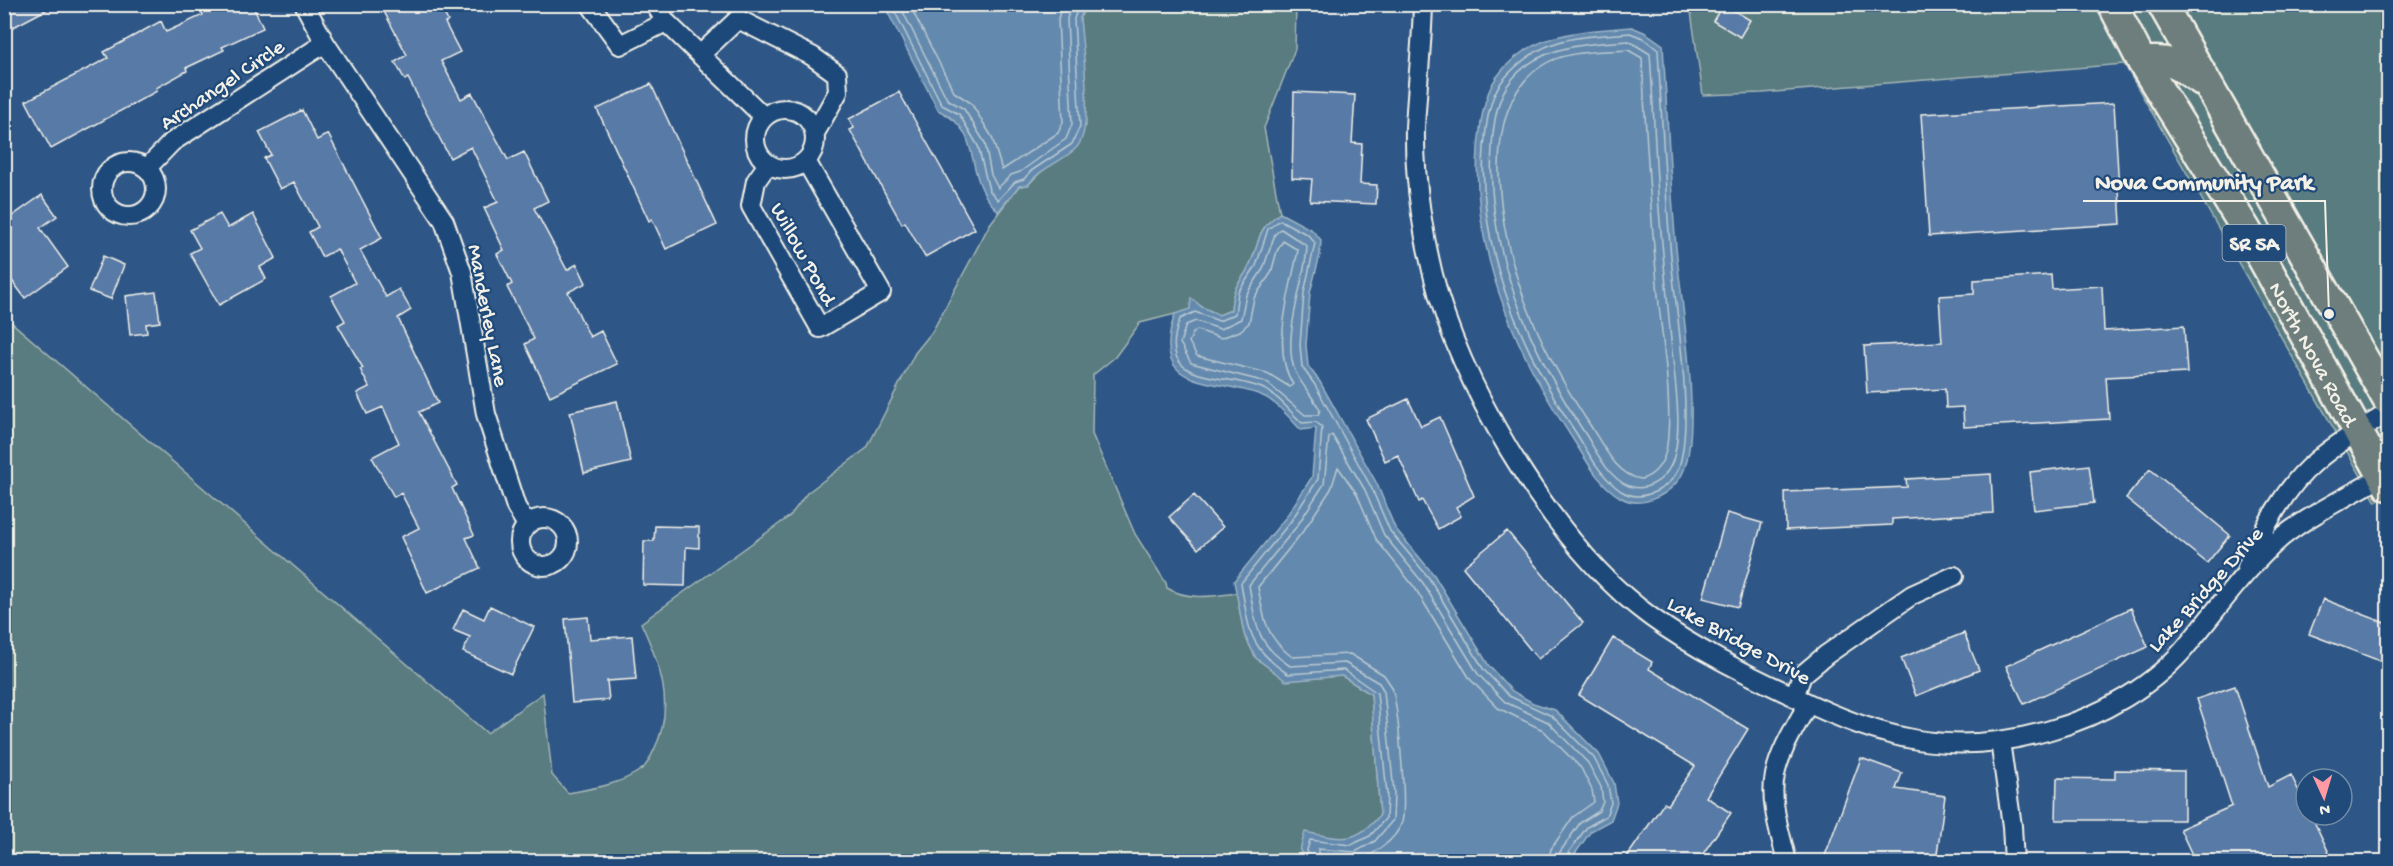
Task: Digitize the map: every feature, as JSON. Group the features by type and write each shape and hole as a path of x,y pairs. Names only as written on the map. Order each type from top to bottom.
{"main road":[{"name":"North Nova Road","path":"2112,4 2142,62 2247,231 2358,432 2387,478"},
{"name":"North Nova Road","path":"2162,4 2388,401"},
{"path":"2142,62 2163,59 2175,63 2210,86"}],"street":[{"name":"Manderley Lane","path":"304,4 325,43 444,221 462,272 469,327 486,414 516,507 527,525"},
{"path":"590,4 620,45 666,22"},
{"path":"655,4 666,22 764,117"},
{"name":"Lake Bridge Drive","path":"1423,4 1415,131 1421,209 1439,296 1463,362 1496,428 1542,499 1599,571 1642,609 1751,677 1875,732 1958,745 2000,741 2049,731 2088,716 2158,675 2189,644 2245,574 2284,536 2387,478"},
{"path":"700,55 738,20 812,56 837,74 838,92 815,133 815,143 806,161"},
{"name":"Archangel Circle","path":"147,168 172,142 325,43"},
{"path":"768,164 760,158 754,139 755,129 764,117 777,109 797,111 805,116 815,133"},
{"name":"Willow Pond","path":"806,161 881,291 820,328 751,206 756,181 768,164 787,169 806,161"},
{"path":"2245,574 2260,534 2312,464 2388,413"},
{"path":"1787,861 1773,797 1775,775 1801,700 1802,675 1826,655 1912,595 1954,576"},
{"path":"2000,741 2012,826 2014,861"}],"green space":[{"path":"1086,5 1296,5 1295,49 1264,128 1280,213 1262,231 1250,264 1235,289 1231,310 1219,315 1202,307 1140,323 1115,357 1093,375 1092,434 1135,534 1167,588 1192,596 1237,593 1244,634 1256,658 1286,680 1342,676 1371,694 1380,815 1366,831 1349,839 1330,837 1300,850 1306,862 5,861 4,316 487,733 543,693 552,775 568,793 606,785 625,779 644,768 661,734 665,701 663,685 654,654 641,623 790,516 807,493 867,448 915,353 932,332 990,224 1019,186 1028,185 1086,126 1080,18"},
{"path":"1690,5 2388,5 2388,495 2376,502 2124,64 1762,93 1703,95"}],"water":[{"path":"884,5 1086,5 1080,18 1086,88 1085,125 1075,149 1038,174 1028,185 1019,186 998,212 985,196 966,137 951,118 938,110"},
{"path":"1632,27 1646,33 1663,45 1674,222 1691,393 1689,449 1684,470 1680,478 1666,492 1648,501 1638,502 1620,497 1600,479 1553,408 1534,374 1502,302 1490,265 1482,226 1478,187 1478,148 1485,103 1496,78 1509,63 1524,51 1557,37 1594,30"},
{"path":"1280,213 1312,230 1321,240 1320,255 1310,293 1306,345 1308,366 1320,382 1377,484 1395,528 1434,575 1489,666 1512,691 1533,703 1555,710 1599,754 1614,783 1617,803 1611,820 1591,831 1570,861 1306,862 1300,850 1305,832 1328,837 1347,837 1363,831 1380,815 1371,694 1342,676 1286,681 1256,658 1244,634 1234,581 1286,517 1312,477 1316,428 1301,430 1281,409 1264,396 1203,382 1188,376 1177,369 1170,357 1169,339 1175,314 1190,309 1191,298 1202,307 1219,315 1231,310 1235,289 1250,264 1262,231"}],"building":[{"path":"4,4 57,4 4,32"},
{"path":"198,4 252,4 263,28 222,47 224,50 186,68 187,71 156,88 157,91 51,149 26,101 108,58 104,52 161,21 166,32 203,15"},
{"path":"380,4 439,4 448,21 445,23 460,52 441,61 461,99 472,93 508,160 524,152 548,201 534,208 567,270 577,264 586,283 568,292 590,337 601,331 617,364 550,396 525,344 534,339 507,287 512,284 497,254 504,250 484,208 498,202 471,147 450,158 408,78 405,80 395,62 407,55"},
{"path":"1723,4 1750,20 1740,37 1713,21"},
{"path":"651,84 717,225 666,249 652,219 649,221 597,109"},
{"path":"899,92 975,229 925,257 905,222 902,224 850,130 854,128 849,119"},
{"path":"1294,92 1355,95 1352,143 1362,144 1360,184 1377,185 1376,204 1310,201 1312,179 1292,178"},
{"path":"2114,103 2121,224 1929,236 1921,114"},
{"path":"302,110 317,140 328,134 382,238 360,250 386,297 399,289 411,310 398,318 438,403 419,412 457,485 452,488 474,535 466,538 480,568 427,593 401,537 419,528 401,493 394,497 372,457 399,443 383,407 367,414 357,393 369,387 360,369 363,368 338,325 345,321 331,296 355,283 337,249 322,257 309,232 318,227 294,182 280,189 264,158 271,155 259,132"},
{"path":"42,195 57,216 40,228 68,267 25,298 4,270 4,222"},
{"path":"220,214 228,228 253,214 276,258 260,267 266,279 219,305 190,253 200,248 190,230"},
{"path":"103,256 124,265 111,299 89,291"},
{"path":"2051,275 2052,289 2102,286 2104,331 2184,326 2187,373 2106,377 2109,419 1964,427 1963,407 1946,408 1945,389 1867,393 1864,346 1942,342 1939,296 1974,294 1974,280"},
{"path":"156,292 160,322 146,324 147,333 130,335 126,296"},
{"path":"1408,399 1421,426 1440,417 1474,496 1456,507 1461,516 1438,529 1422,500 1419,502 1398,455 1385,461 1366,419"},
{"path":"617,401 631,462 584,473 570,412"},
{"path":"2089,465 2094,503 2034,510 2030,472"},
{"path":"2150,469 2230,535 2207,563 2126,498"},
{"path":"1991,474 1993,513 1892,519 1892,525 1786,530 1785,492 1907,487 1906,479"},
{"path":"1194,495 1223,527 1198,549 1169,517"},
{"path":"1727,513 1762,523 1738,607 1703,598"},
{"path":"655,526 699,527 699,548 686,547 685,586 643,585 644,541 654,541"},
{"path":"1507,531 1583,623 1538,659 1463,567"},
{"path":"2323,599 2388,624 2388,664 2309,634"},
{"path":"490,606 534,627 511,674 463,652 470,637 453,630 463,609 484,619"},
{"path":"2131,608 2148,647 2024,704 2006,666"},
{"path":"588,617 590,639 632,636 636,679 607,681 609,700 572,703 565,619"},
{"path":"1964,633 1979,670 1916,696 1901,658"},
{"path":"1613,638 1652,662 1649,669 1748,729 1706,797 1731,813 1698,861 1624,861 1664,803 1668,805 1695,766 1579,695"},
{"path":"2235,686 2268,787 2291,775 2294,781 2294,827 2317,827 2329,853 2311,861 2195,861 2180,829 2232,806 2197,699"},
{"path":"1861,758 1902,773 1896,789 1945,796 1936,861 1823,861"},
{"path":"2115,770 2184,771 2184,820 2056,820 2057,778 2115,779"}],"place":[{"name":"Nova Community Park","path":"2329,314"}]}
